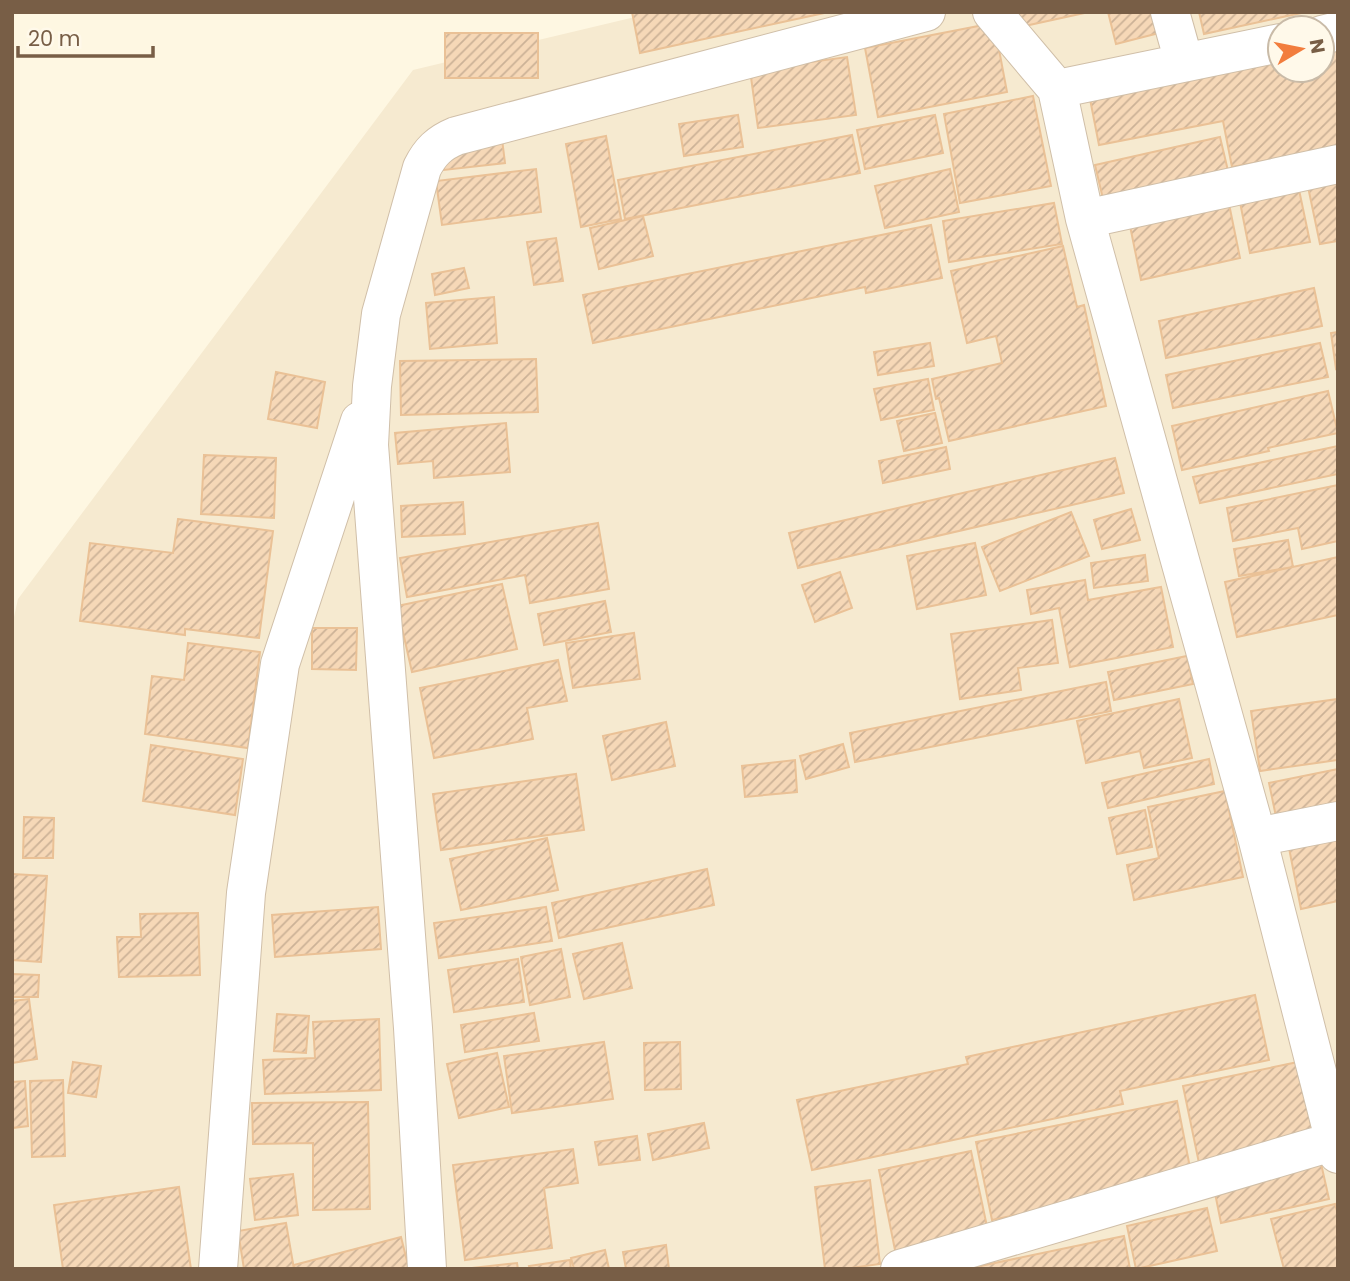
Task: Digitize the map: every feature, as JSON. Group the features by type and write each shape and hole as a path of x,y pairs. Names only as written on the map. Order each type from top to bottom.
{"street":[{"path":"427,1269 412,1014 369,445 372,386 381,314 422,167 438,145 456,136 926,12"},
{"path":"900,1269 1336,1147 1257,837 1085,219 1057,89 992,12"},
{"path":"1170,12 1184,62"},
{"path":"1057,89 1266,46"},
{"path":"1085,219 1338,164"},
{"path":"218,1269 246,893 280,664 372,386"},
{"path":"1257,837 1338,821"}],"shaded area":[{"path":"656,12 1338,12 1338,1269 12,1269 12,626 18,599 413,70"}],"building":[{"path":"632,12 829,12 640,53"},
{"path":"1016,12 1089,12 1020,27"},
{"path":"1108,12 1159,12 1163,32 1116,44"},
{"path":"1199,12 1306,12 1266,14 1266,21 1204,34"},
{"path":"994,23 1007,92 878,117 865,48"},
{"path":"445,33 538,33 538,78 445,78"},
{"path":"1336,50 1338,147 1232,167 1223,121 1099,145 1090,99 1266,65 1266,84 1336,84"},
{"path":"847,57 856,115 758,128 750,70"},
{"path":"1033,96 1051,186 960,203 944,114"},
{"path":"738,115 743,147 684,156 679,124"},
{"path":"935,115 943,153 865,169 857,130"},
{"path":"852,135 860,173 625,219 618,180"},
{"path":"606,136 621,219 581,227 566,144"},
{"path":"1220,137 1229,175 1104,203 1095,165"},
{"path":"502,139 505,163 444,170 442,146"},
{"path":"536,169 541,212 442,225 436,181"},
{"path":"950,169 959,212 885,228 875,186"},
{"path":"1338,176 1338,241 1320,244 1307,182"},
{"path":"1298,185 1310,242 1250,253 1239,197"},
{"path":"1228,199 1240,258 1141,280 1129,221"},
{"path":"1054,203 1062,244 949,262 943,221"},
{"path":"643,216 653,256 599,269 590,228"},
{"path":"931,225 942,278 866,293 865,287 593,343 583,295"},
{"path":"556,238 563,281 534,285 527,242"},
{"path":"1063,246 1077,307 1084,305 1106,406 949,441 932,379 1002,363 996,336 967,343 951,271"},
{"path":"464,268 469,288 435,295 432,274"},
{"path":"1314,288 1322,326 1166,358 1159,321"},
{"path":"494,297 497,343 430,349 426,303"},
{"path":"1338,332 1338,368 1336,369 1331,333"},
{"path":"930,343 934,366 878,375 874,352"},
{"path":"1320,343 1328,377 1173,408 1166,375"},
{"path":"536,359 538,412 401,415 400,361"},
{"path":"276,372 325,382 317,428 268,419"},
{"path":"928,379 934,410 881,420 874,389"},
{"path":"1328,391 1338,433 1182,470 1172,426"},
{"path":"935,413 942,443 904,451 897,421"},
{"path":"506,423 510,472 434,478 433,461 398,464 395,433"},
{"path":"1338,446 1338,474 1200,503 1193,477"},
{"path":"946,447 950,469 883,483 879,461"},
{"path":"204,455 276,458 274,518 201,514"},
{"path":"1115,458 1124,493 798,568 789,533"},
{"path":"1338,485 1338,541 1302,549 1298,528 1233,541 1227,508"},
{"path":"463,502 465,534 402,537 401,506"},
{"path":"1131,509 1140,540 1102,549 1094,520"},
{"path":"1071,512 1089,556 1000,591 982,547"},
{"path":"178,519 273,531 259,638 185,629 185,635 80,621 90,543 173,553"},
{"path":"598,523 609,589 530,603 525,575 407,597 400,558"},
{"path":"1288,540 1293,567 1239,576 1234,549"},
{"path":"975,543 986,595 917,609 907,556"},
{"path":"1145,555 1148,581 1094,588 1091,563"},
{"path":"1338,557 1338,615 1237,637 1225,582"},
{"path":"840,572 852,608 815,622 802,585"},
{"path":"1085,580 1088,600 1161,587 1173,647 1070,667 1059,608 1031,614 1027,590"},
{"path":"502,584 517,649 412,672 397,606"},
{"path":"605,601 611,632 544,645 538,614"},
{"path":"1052,620 1058,663 1018,668 1021,690 960,699 951,634"},
{"path":"312,628 357,628 356,670 312,669"},
{"path":"634,633 640,679 573,688 566,643"},
{"path":"188,643 260,652 248,748 145,734 152,676 184,680"},
{"path":"1187,656 1193,684 1114,700 1108,672"},
{"path":"558,660 567,701 527,708 533,739 434,758 420,688"},
{"path":"1106,682 1111,711 855,762 850,733"},
{"path":"1179,699 1192,758 1144,768 1140,751 1086,763 1077,721"},
{"path":"1338,699 1338,760 1260,771 1251,711"},
{"path":"666,722 675,766 612,780 603,736"},
{"path":"843,744 849,767 806,779 800,756"},
{"path":"151,745 243,759 235,815 143,801"},
{"path":"1209,759 1214,784 1108,808 1102,783"},
{"path":"795,760 797,792 745,797 742,766"},
{"path":"1338,769 1338,819 1279,831 1269,783"},
{"path":"576,774 584,830 441,850 433,794"},
{"path":"1225,791 1243,877 1134,900 1127,865 1159,858 1148,807"},
{"path":"1145,810 1152,847 1117,854 1109,818"},
{"path":"24,817 54,818 53,858 23,858"},
{"path":"1338,832 1338,901 1301,909 1288,843"},
{"path":"547,838 558,890 461,910 450,859"},
{"path":"707,869 714,905 559,938 552,903"},
{"path":"12,874 47,876 41,962 12,960"},
{"path":"378,907 381,949 275,957 272,915"},
{"path":"546,907 552,941 439,958 434,923"},
{"path":"198,913 200,975 119,977 117,937 141,937 140,914"},
{"path":"622,943 632,988 584,999 573,954"},
{"path":"561,949 570,997 530,1005 521,957"},
{"path":"518,959 524,1002 454,1012 448,970"},
{"path":"12,974 39,975 38,997 12,997"},
{"path":"1255,995 1269,1060 1120,1091 1123,1104 812,1170 797,1100 968,1064 966,1057"},
{"path":"29,999 37,1059 12,1063 12,1001"},
{"path":"534,1013 539,1041 465,1052 461,1025"},
{"path":"277,1014 309,1016 306,1053 274,1051"},
{"path":"379,1019 381,1090 265,1094 263,1060 315,1058 313,1022"},
{"path":"604,1042 613,1099 512,1113 504,1056"},
{"path":"680,1042 681,1089 645,1090 644,1043"},
{"path":"497,1053 509,1107 459,1118 447,1064"},
{"path":"73,1062 101,1066 96,1097 68,1093"},
{"path":"1298,1062 1314,1139 1199,1163 1183,1086"},
{"path":"63,1080 65,1156 32,1157 30,1081"},
{"path":"25,1081 28,1126 12,1128 12,1082"},
{"path":"1177,1101 1192,1178 992,1220 976,1142"},
{"path":"368,1102 370,1209 313,1210 313,1143 253,1144 252,1103"},
{"path":"704,1123 709,1148 653,1160 648,1134"},
{"path":"637,1136 640,1160 599,1165 595,1142"},
{"path":"573,1149 578,1183 544,1188 552,1248 465,1260 453,1165"},
{"path":"971,1151 989,1236 896,1255 879,1170"},
{"path":"1320,1159 1329,1199 1221,1223 1213,1183"},
{"path":"293,1174 298,1215 255,1220 250,1179"},
{"path":"870,1180 880,1264 825,1269 815,1187"},
{"path":"179,1187 191,1269 63,1269 54,1205"},
{"path":"1335,1204 1338,1214 1338,1269 1284,1269 1271,1219"},
{"path":"1207,1208 1217,1251 1136,1269 1127,1226"},
{"path":"286,1223 294,1269 244,1269 238,1231"},
{"path":"1124,1236 1130,1269 966,1269"},
{"path":"401,1237 409,1269 295,1269 294,1265"},
{"path":"666,1245 669,1269 626,1269 623,1252"},
{"path":"605,1250 609,1269 574,1269 571,1258"},
{"path":"570,1260 571,1269 530,1269 529,1266"},
{"path":"517,1263 518,1269 472,1268"}]}
